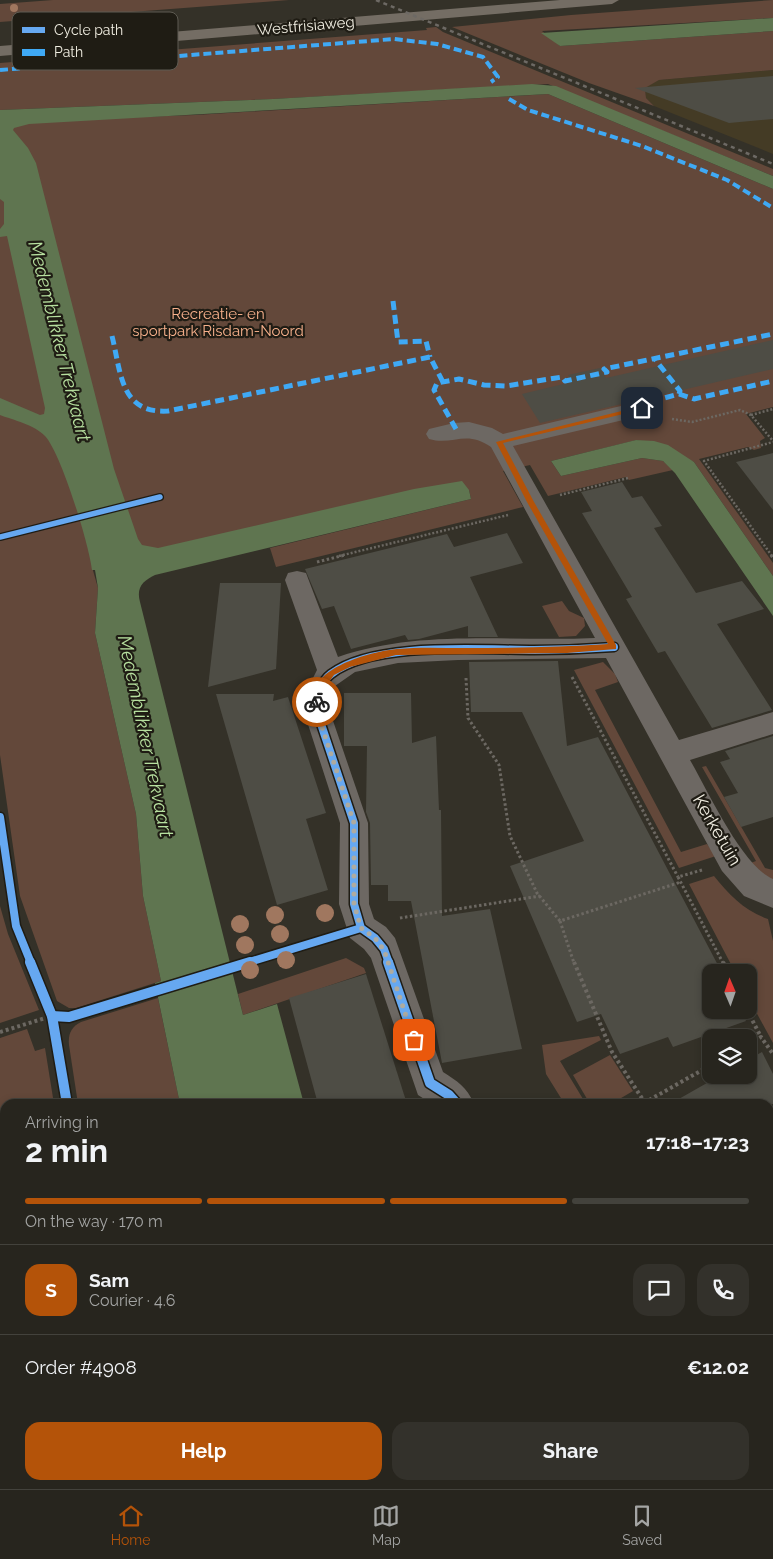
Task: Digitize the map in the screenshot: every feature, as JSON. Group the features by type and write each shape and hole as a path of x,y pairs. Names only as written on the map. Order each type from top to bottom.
{"highway":[{"name":"Westfrisiaweg","path":"178,37 612,0"}],"street":[{"path":"437,434 469,429 483,432 500,442 642,408 646,415"},
{"name":"Kerketuin","path":"500,442 533,505 674,753 732,861 755,886 773,894"},
{"path":"297,580 331,673"},
{"path":"453,1099 430,1083 384,950 375,938 361,928 354,904 354,823 317,712 317,693 331,673 348,664 396,652 567,650 614,647"},
{"path":"674,753 773,723"}],"path":[{"path":"751,414 773,409"},
{"path":"646,415 692,422 740,410 751,414 773,442 704,461 773,558"},
{"path":"297,580 305,578 300,566 628,478"},
{"path":"465,650 468,718 499,766 510,836 540,896 560,921 569,950 612,1052 641,1099"},
{"path":"567,650 570,672 724,964"},
{"path":"678,877 732,861"},
{"path":"560,921 681,882"},
{"path":"361,928 379,921 540,896"},
{"path":"49,1007 56,1016"},
{"path":"54,1025 56,1016"},
{"path":"0,1032 56,1016"},
{"path":"752,1019 773,1054"},
{"path":"757,1039 761,1037"},
{"path":"651,1099 702,1070"}],"shaded area":[{"path":"773,70 773,154 654,106 646,98 645,87 659,80"}],"green space":[{"path":"53,0 289,0 131,12 12,12 12,21 0,22 0,4"},
{"path":"773,0 773,18 542,31 560,46 773,31 773,70 659,80 645,88 646,98 654,106 589,83 452,27 571,15"},
{"path":"436,27 443,32 773,169 773,176 548,84 273,99 0,110 0,63 12,62 12,70 178,70 178,49 427,30 426,28"},
{"name":"Recreatie- en sportpark Risdam-Noord","path":"548,94 773,189 773,407 746,414 765,438 760,441 761,448 754,450 748,447 699,459 773,563 773,576 694,462 637,440 551,461 561,476 642,458 663,461 673,470 629,480 626,477 548,496 530,465 503,471 523,507 276,567 270,548 471,499 469,490 92,567 98,588 95,633 136,814 143,896 161,981 76,1008 69,1008 57,1001 20,896 0,755 0,122 195,115"},
{"path":"562,601 569,611 584,618 585,626 576,636 559,637 542,606"},
{"path":"603,662 615,674 618,682 595,690 681,852 707,844 716,856 679,868 574,670"},
{"path":"706,766 765,868 773,870 773,882 748,864 756,861 702,767"},
{"path":"714,876 738,902 752,912 768,919 773,941 773,1043 758,1016 758,964 731,964 689,884"},
{"path":"0,906 8,934 39,1010 0,1023"},
{"path":"346,958 364,968 366,973 243,1015 238,994"},
{"path":"158,998 179,1099 77,1099 69,1037 73,1029 81,1022"},
{"path":"27,1029 35,1051 45,1048 53,1099 0,1099 0,1038"},
{"path":"599,1036 601,1040 560,1061 583,1099 562,1099 546,1074 542,1045"},
{"path":"610,1055 633,1091 619,1099 587,1099 573,1075"}],"water":[{"path":"773,18 773,31 560,46 541,33"},
{"name":"Medemblikker Trekvaart","path":"532,84 556,86 773,176 773,189 548,94 29,124 14,128 13,130 28,148 36,163 114,469 138,539 142,545 158,548 414,489 462,481 469,490 471,499 155,575 144,582 140,588 140,602 243,1015 277,1004 303,1099 179,1099 155,983 161,981 143,896 136,814 95,633 98,588 95,570 92,570 86,540 59,460 45,436 24,423 0,415 0,398 40,415 44,414 45,408 7,236 0,237 0,229 4,224 4,202 0,199 0,110 273,99"},
{"path":"636,440 654,441 668,445 694,462 773,576 773,616 675,473 663,461 642,458 561,476 551,461"}],"building":[{"path":"773,76 773,119 729,123 635,88"},
{"path":"773,340 773,369 540,423 522,394 572,382 568,375 600,368 606,378"},
{"path":"773,453 773,510 736,462"},
{"path":"622,482 632,498 642,496 662,526 654,528 696,593 742,581 764,609 717,624 772,710 712,728 665,651 658,653 626,599 632,597 582,513 592,511 581,492"},
{"path":"507,533 523,563 470,577 498,637 468,637 468,626 419,639 408,640 405,635 351,649 334,606 322,609 305,569 447,534 454,547"},
{"path":"220,583 281,583 276,669 208,687"},
{"path":"558,661 567,746 598,737 717,964 702,964 702,1019 745,1019 746,1021 724,1029 702,1029 702,1037 673,1047 668,1037 620,1054 601,1014 577,1022 510,866 584,841 522,712 471,712 469,662"},
{"path":"344,693 411,693 412,743 436,736 439,810 441,810 442,916 490,909 522,1049 442,1063 411,901 388,901 388,885 371,885 370,823 366,812 367,746 344,746"},
{"path":"216,694 274,694 273,701 288,697 326,813 306,819 328,890 277,905"},
{"path":"773,736 773,817 741,827 724,797 738,793 720,762 730,759 725,751"},
{"path":"366,974 405,1099 317,1099 289,998"},
{"path":"762,1052 773,1074 773,1099 679,1099 705,1084 757,1084 757,1055"}],"railway":[{"path":"376,0 773,164"}],"marked path":[{"path":"178,56 394,39 437,44 483,57 498,77 491,82"},
{"path":"0,70 12,69"},
{"path":"509,99 528,110 642,146 727,180 773,208"},
{"path":"393,301 398,342 426,341 430,357"},
{"path":"456,429 434,390 437,383 459,379 484,385 506,386 562,377 565,381 607,372 604,369 765,334 773,334"},
{"path":"112,336 126,391 134,403 141,408 154,411 168,411 430,357 443,382"},
{"path":"642,408 642,404 679,394 680,391 654,358"},
{"path":"679,394 694,399 773,381"}],"cycle path":[{"path":"0,537 160,497"},
{"path":"453,1099 430,1083 384,949 375,938 361,928 354,904 354,823 317,712 319,692 323,682 330,674 347,664 370,657 427,650 553,650 614,647"},
{"path":"0,817 16,926 52,1016 66,1099"},
{"path":"52,1016 69,1017 361,928"}],"way so far":[{"path":"317,702 317,712 354,823 354,904 361,928 375,938 384,950 414,1040"}],"route":[{"path":"317,702 317,693 331,673 348,664 396,652 567,650 614,647 531,502 500,442 642,408"}]}
